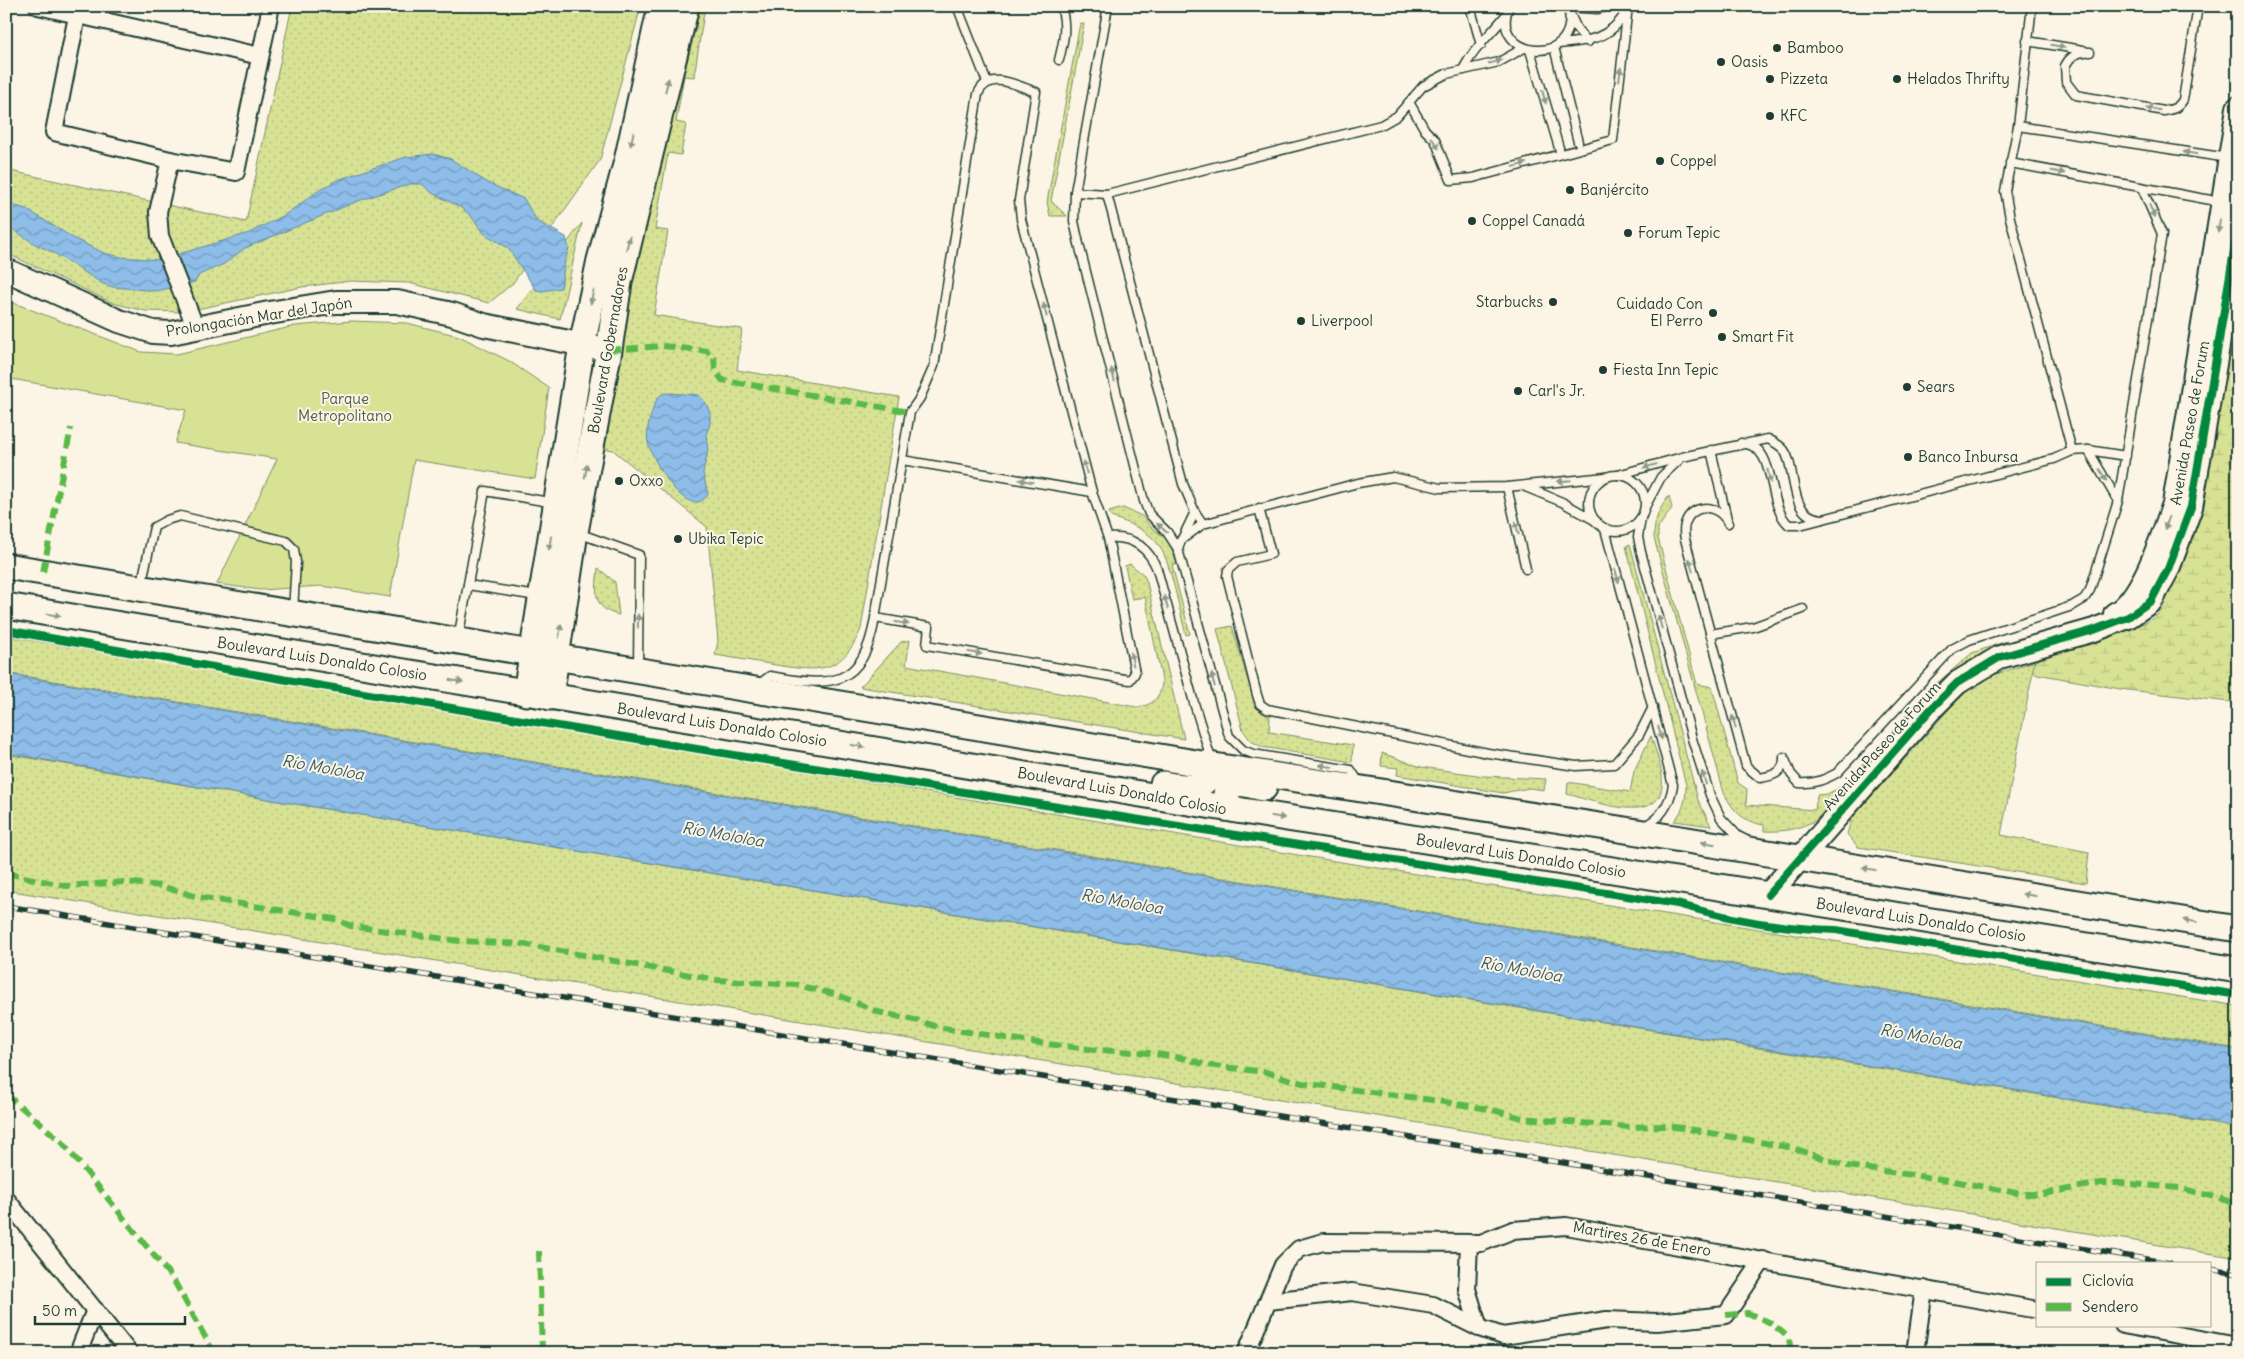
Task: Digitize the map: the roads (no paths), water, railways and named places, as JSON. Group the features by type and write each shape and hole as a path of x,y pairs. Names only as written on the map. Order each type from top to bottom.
{"main road":[{"name":"Boulevard Gobernadores","path":"550,697 545,655 542,597 556,503 582,345 600,260 627,160 661,6"},
{"name":"Boulevard Gobernadores","path":"526,693 545,655 575,532 609,350 619,282 686,6"},
{"path":"6,566 1214,766 2238,929"},
{"name":"Boulevard Luis Donaldo Colosio","path":"6,606 1237,810 2238,970"},
{"path":"910,755 936,746 1184,788 1192,788 1206,780 1214,766"},
{"path":"1237,810 1230,807 1225,797 1230,787 1237,784 1446,816 1460,813 1470,806"}],"street":[{"path":"38,6 260,56"},
{"path":"77,16 54,132 170,160 236,172 271,6"},
{"name":"Avenida Paseo de Forum","path":"2080,634 2118,612 2134,596 2153,560 2174,504 2230,203 2238,108"},
{"path":"170,160 158,212 160,236 196,330"},
{"name":"Avenida Paseo de Forum","path":"1768,895 1793,857 1957,683 2000,657 2080,634 2128,617 2151,602 2168,569 2191,508 2238,227"},
{"name":"Prolongación Mar del Japón","path":"6,270 119,321 153,332 171,334 196,330 269,313 336,302 397,302 452,314 484,325 609,350"},
{"path":"6,1199 129,1353"},
{"name":"Martires 26 de Enero","path":"1246,1353 1283,1265 1299,1249 1323,1242 1481,1243 1513,1230 1566,1226 2036,1310"},
{"path":"1469,1244 1467,1289 1479,1328"},
{"path":"1268,1300 1352,1292 1433,1305 1479,1328 1503,1336 1607,1320 1657,1322 1726,1315 1763,1260"},
{"path":"1915,1353 1924,1289"},
{"path":"78,1353 95,1310"},
{"path":"2128,1326 2238,1346"}],"lane":[{"path":"957,6 987,82"},
{"path":"1059,60 1065,42 1066,31 1066,21 1061,6"},
{"path":"1108,6 1075,192 1074,221 1144,500 1149,514 1167,532 1178,550 1226,727 1235,744 1253,754 1351,770 1364,789"},
{"path":"1470,6 1481,45"},
{"path":"1463,70 1472,55 1506,15 1509,6"},
{"path":"1568,8 1597,9 1612,6"},
{"path":"2032,6 2026,41 2018,126 2005,191 2006,205 2072,450"},
{"path":"2026,41 2090,52 2084,51 2074,55 2065,66 2064,73 2069,87 2076,95 2164,111 2178,107 2182,100 2198,6"},
{"path":"1506,15 1508,32 1515,42 1527,49 1548,50 1556,45 1568,30 1568,8"},
{"path":"1568,8 1577,29 1588,42"},
{"path":"1556,45 1588,42 1615,27 1628,8"},
{"path":"1409,102 1425,130 1435,140 1451,180 1473,178 1613,140 1628,8"},
{"path":"1556,45 1578,142"},
{"path":"1075,192 1107,194 1381,125 1397,116 1423,86 1446,74 1499,62 1527,49"},
{"path":"1527,49 1559,148"},
{"path":"752,689 770,676 807,683 825,683 841,678 855,668 865,654 875,618 910,412 920,398 934,366 978,94 981,86 987,82 997,80 1036,92 1019,200 1021,219 1092,492 1108,538 1135,673 1130,680 927,645 929,627 875,618"},
{"path":"2018,126 2234,159"},
{"path":"2010,163 2230,203"},
{"path":"1711,450 1728,524 1720,512 1712,508 1691,513 1683,526 1746,766 1760,778 1770,776 1784,766 1784,757 1791,774 1799,783 1817,783 1837,773 1952,648 1969,640 2072,606 2084,599 2095,580 2118,501 2162,234 2142,188"},
{"path":"1107,194 1183,484 1195,512 1203,524"},
{"path":"1181,540 1203,524 1365,481 1393,477 1440,488 1507,487 1606,478 1740,443 1768,439 1778,444 1784,450 1797,499 1802,508 1816,518 1826,519"},
{"path":"1740,443 1748,444 1762,454 1778,510 1783,520 1789,525 1800,525 1826,519 2054,460 2072,450 2088,450 2126,456"},
{"path":"2088,450 2118,501"},
{"path":"1682,457 1661,478 1645,507 1638,537 1693,742 1710,795 1721,818 1738,836 1760,849 1793,857"},
{"path":"902,460 1092,492"},
{"path":"1618,475 1629,478 1638,485 1644,495 1645,507"},
{"path":"1596,522 1590,512 1591,494 1597,484 1606,478"},
{"path":"1521,485 1562,502 1605,529 1616,531 1628,529 1641,518"},
{"path":"1507,487 1526,569"},
{"path":"458,640 485,491 556,503"},
{"path":"1259,508 1271,554 1237,562 1228,570 1227,576 1256,695 1260,704 1267,709 1488,753 1576,766 1614,764 1639,735 1653,707"},
{"path":"1178,550 1195,512"},
{"path":"141,589 154,527 180,516 286,541 294,549 296,562 293,614"},
{"path":"1605,529 1673,785 1671,798 1663,812 1652,823 1638,829 1619,829"},
{"path":"575,532 639,555 638,670"},
{"path":"1108,538 1131,540 1143,546 1152,556 1214,766"},
{"path":"468,585 542,597"},
{"path":"1710,634 1753,627 1803,609"}],"water":[{"path":"433,154 451,159 488,183 524,199 537,221 566,237 569,249 565,260 561,288 536,290 508,248 485,234 470,215 460,207 432,193 422,184 410,184 358,201 245,248 224,264 199,275 195,282 157,291 113,287 103,284 6,225 6,203 26,209 75,239 104,253 121,257 159,260 249,233 283,216 337,180 406,157"},
{"path":"666,393 699,395 706,403 710,413 710,424 706,435 708,450 703,473 708,494 700,501 691,502 672,486 656,462 648,443 648,426 653,409 659,397"},
{"name":"Río Mololoa","path":"6,674 2238,1050 2238,1127 284,802 6,753"}],"railway":[{"path":"6,906 2164,1262"},
{"path":"2212,1269 2238,1274"}],"place":[{"name":"Bamboo","path":"1777,48"},
{"name":"Oasis","path":"1721,62"},
{"name":"Pizzeta","path":"1770,79"},
{"name":"Helados Thrifty","path":"1897,79"},
{"name":"KFC","path":"1770,116"},
{"name":"Coppel","path":"1660,161"},
{"name":"Banjército","path":"1570,190"},
{"name":"Coppel Canadá","path":"1472,221"},
{"name":"Forum Tepic","path":"1628,233"},
{"name":"Starbucks","path":"1553,302"},
{"name":"Cuidado Con El Perro","path":"1713,313"},
{"name":"Liverpool","path":"1301,321"},
{"name":"Smart Fit","path":"1722,337"},
{"name":"Fiesta Inn Tepic","path":"1603,370"},
{"name":"Sears","path":"1907,387"},
{"name":"Carl's Jr.","path":"1518,391"},
{"name":"Banco Inbursa","path":"1908,457"},
{"name":"Oxxo","path":"619,481"},
{"name":"Ubika Tepic","path":"678,539"}],"park label":[{"name":"Parque Metropolitano","path":"345,408"}]}
